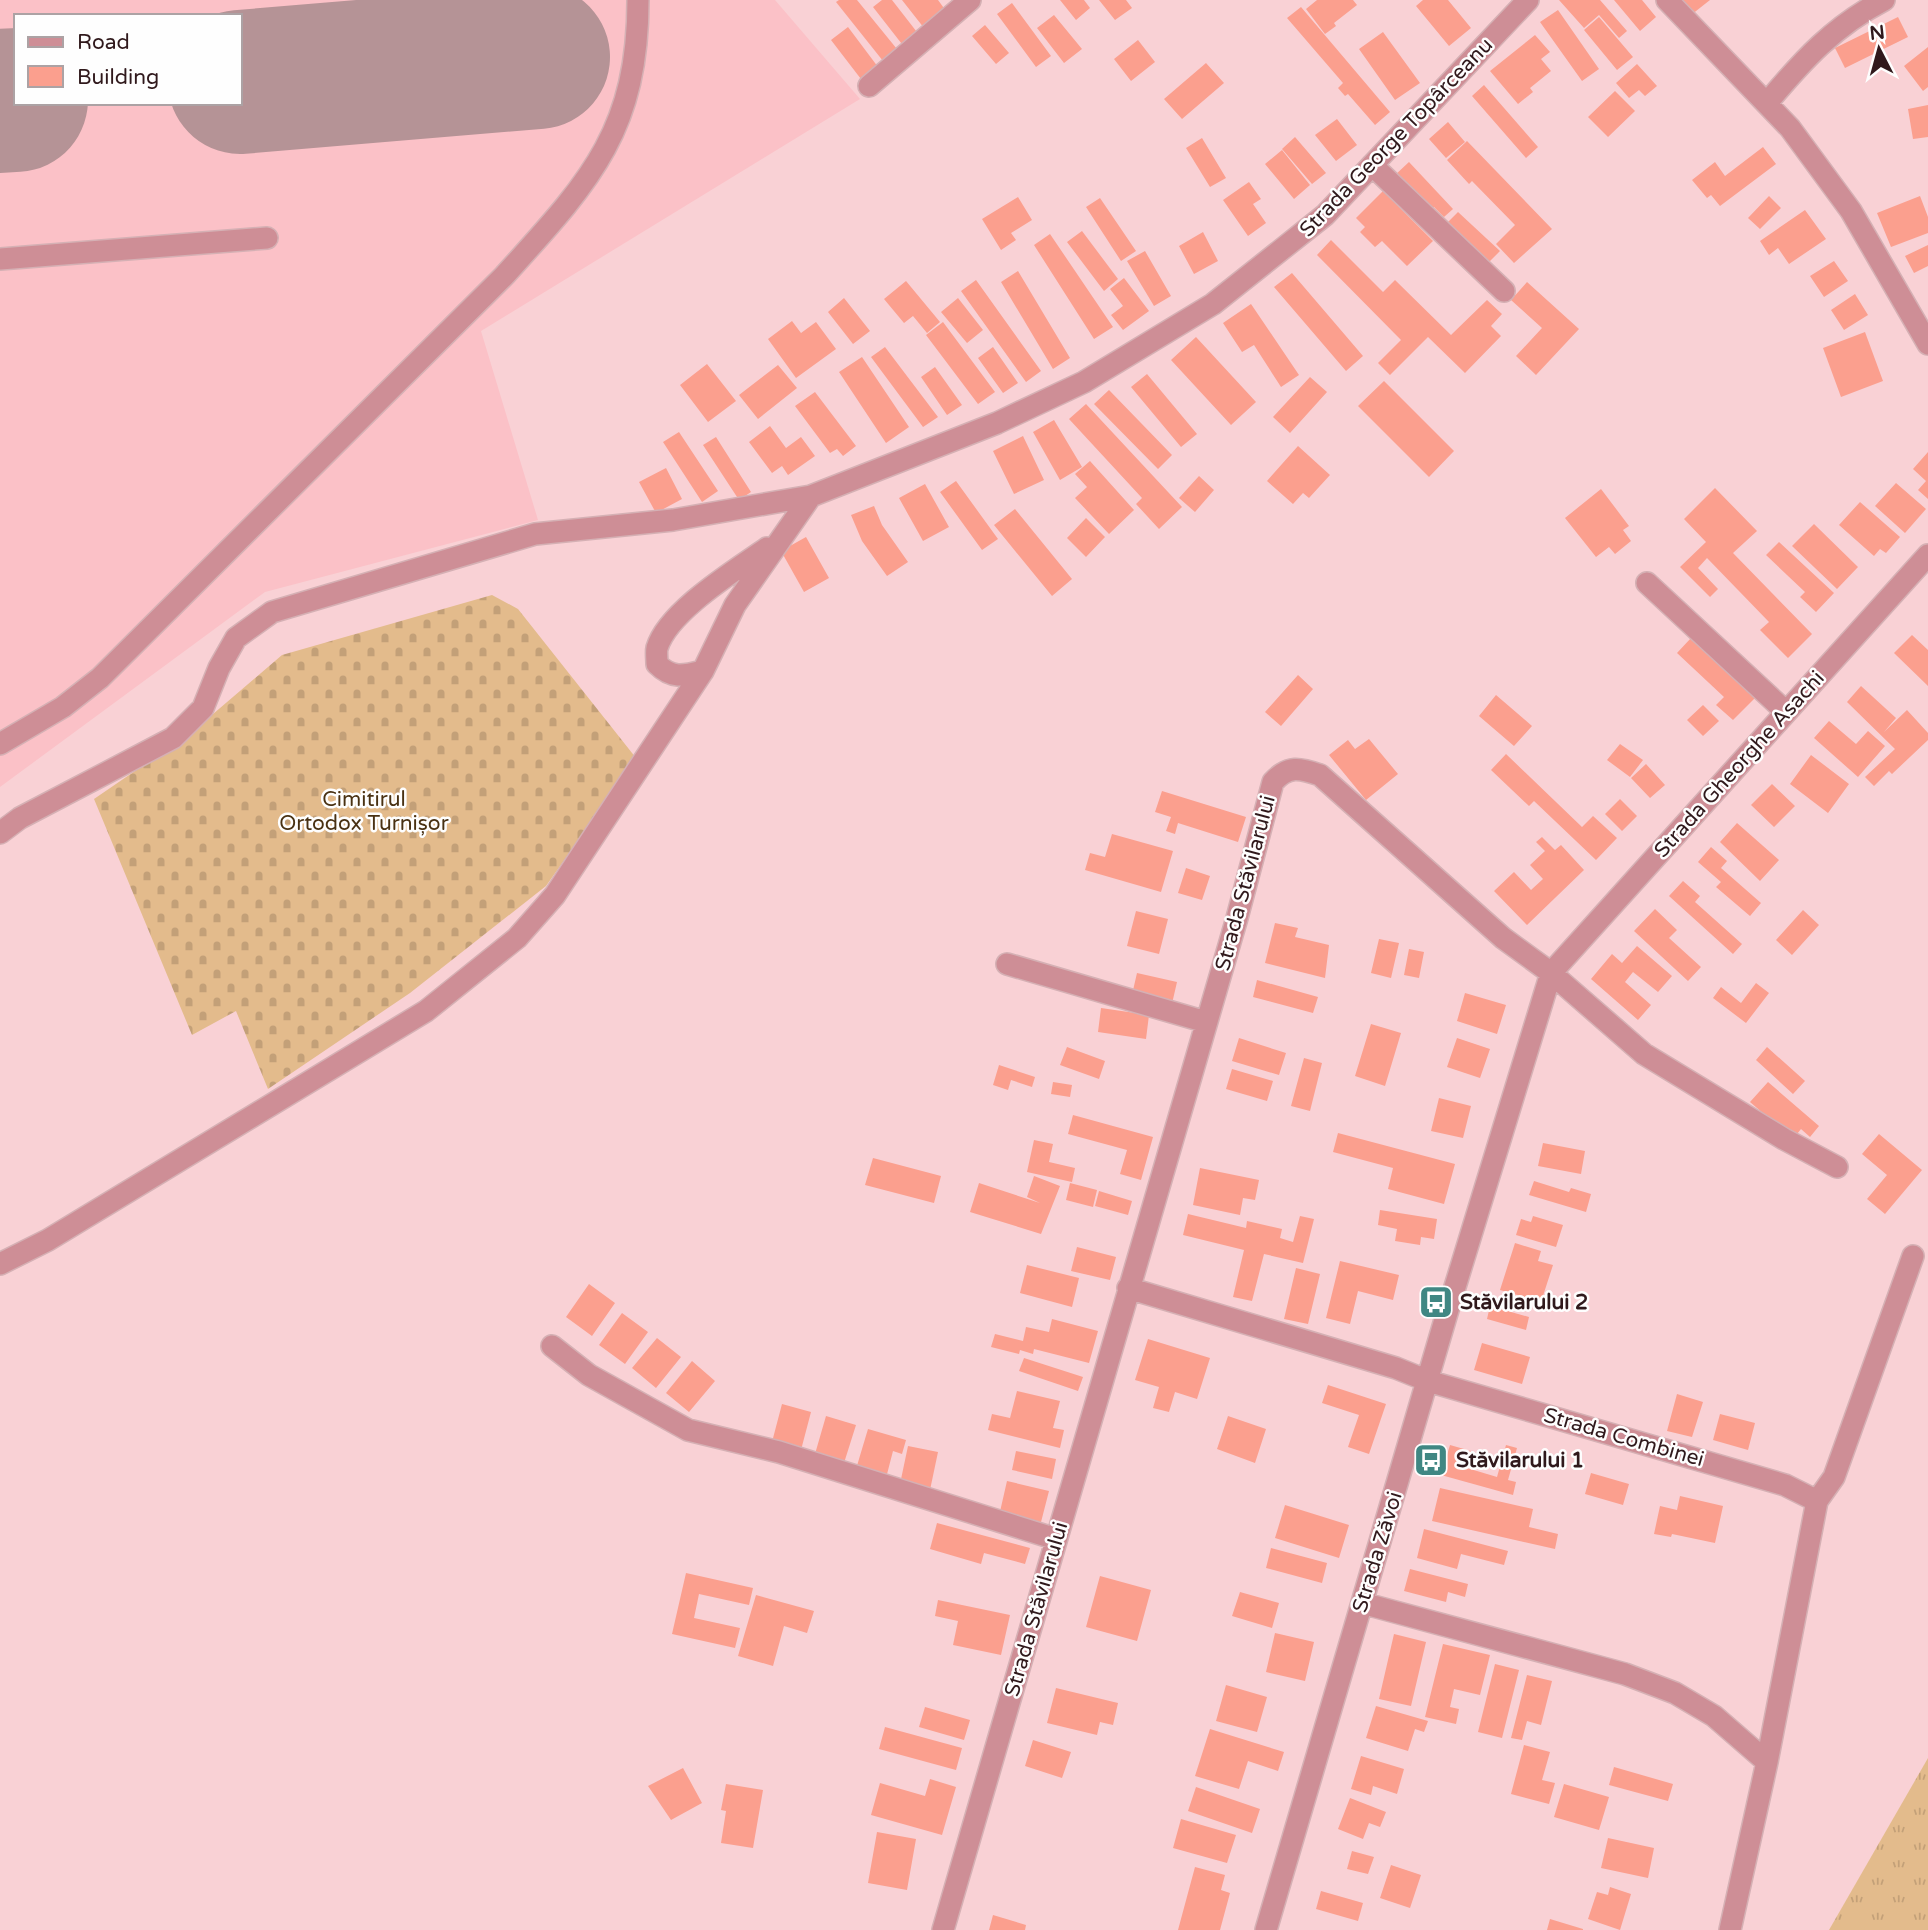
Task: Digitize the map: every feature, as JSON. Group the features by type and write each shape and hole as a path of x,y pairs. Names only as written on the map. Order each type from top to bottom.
{"street":[{"path":"0,744 63,707 100,678 504,276 564,210 598,164 618,126 635,65 638,0"},
{"path":"869,86 970,0"},
{"name":"Strada George Topârceanu","path":"0,833 20,818 173,738 203,708 236,638 272,612 535,534 673,520 811,496 997,424 1084,382 1213,304 1325,215 1528,0"},
{"path":"1667,0 1790,128 1851,211 1928,344"},
{"path":"1767,103 1816,46 1864,10 1884,0"},
{"path":"1372,165 1504,290"},
{"path":"0,259 267,238"},
{"path":"0,1264 48,1240 426,1011 517,938 555,895 703,671 735,605 777,541 811,496"},
{"path":"703,671 680,677 667,675 657,664 657,648 672,622 715,585 777,541"},
{"name":"Strada Gheorghe Asachi","path":"1551,973 1928,555"},
{"path":"1647,583 1786,712"},
{"name":"Strada Stăvilarului","path":"943,1930 1273,782 1284,770 1300,768 1320,775 1503,938 1551,973"},
{"path":"1007,964 1206,1022"},
{"path":"1551,973 1644,1054 1784,1139 1837,1167"},
{"name":"Strada Zăvoi","path":"1266,1930 1551,973"},
{"path":"1730,1930 1817,1501 1834,1477 1913,1256"},
{"path":"1128,1288 1395,1368 1428,1381"},
{"path":"552,1346 589,1375 688,1430 779,1452 1056,1539"},
{"name":"Strada Combinei","path":"1428,1381 1785,1485 1817,1501"},
{"path":"1362,1603 1625,1674 1675,1693 1714,1716 1766,1762"}],"shaded area":[{"path":"0,0 775,0 860,99 481,331 538,520 265,592 0,787"}],"green space":[{"name":"Cimitirul Ortodox Turnișor","path":"492,595 518,609 636,758 546,886 410,993 268,1089 236,1011 192,1035 94,799 192,732 282,655"},
{"path":"1928,1758 1928,1930 1829,1930"}],"building":[{"path":"857,0 901,54 887,66 836,2"},
{"path":"882,0 892,0 920,36 905,48 873,7"},
{"path":"902,0 938,0 946,11 924,28"},
{"path":"1060,0 1084,0 1090,8 1076,20"},
{"path":"1099,0 1126,0 1132,8 1115,20"},
{"path":"1317,0 1353,0 1357,5 1334,23 1336,26 1325,34 1306,9"},
{"path":"1423,0 1448,0 1471,28 1449,46 1416,6"},
{"path":"1559,0 1600,0 1627,31 1619,38 1599,15 1584,28"},
{"path":"1614,0 1642,0 1656,17 1640,31"},
{"path":"1680,0 1710,0 1691,15"},
{"path":"1012,3 1051,56 1036,67 997,14"},
{"path":"1301,7 1390,112 1375,125 1348,94 1345,96 1338,88 1343,83 1287,18"},
{"path":"1558,10 1599,69 1582,81 1540,22"},
{"path":"1054,15 1082,49 1064,63 1037,28"},
{"path":"1599,17 1633,57 1617,70 1584,30"},
{"path":"1898,17 1908,37 1845,68 1835,48"},
{"path":"985,25 1009,53 996,64 972,36"},
{"path":"848,27 881,71 864,83 831,40"},
{"path":"1383,32 1420,83 1395,100 1359,49"},
{"path":"1535,35 1550,52 1541,59 1551,71 1530,88 1533,92 1518,104 1490,71"},
{"path":"1138,40 1155,62 1131,81 1114,59"},
{"path":"1928,47 1928,87 1923,91 1904,66"},
{"path":"1206,63 1224,83 1182,119 1164,99"},
{"path":"1637,64 1657,86 1645,96 1639,90 1629,98 1616,83"},
{"path":"1484,85 1538,147 1526,158 1472,96"},
{"path":"1615,91 1635,111 1608,137 1588,117"},
{"path":"1928,105 1928,137 1913,139 1908,109"},
{"path":"1337,119 1357,145 1336,161 1315,135"},
{"path":"1448,122 1465,142 1446,158 1429,139"},
{"path":"1295,137 1326,173 1312,184 1282,149"},
{"path":"1202,138 1226,178 1210,187 1186,148"},
{"path":"1467,141 1552,229 1514,263 1496,244 1515,225 1472,181 1469,184 1447,160"},
{"path":"1763,147 1776,164 1720,206 1711,195 1707,198 1692,180 1715,162 1725,176"},
{"path":"1282,150 1310,185 1294,199 1265,164"},
{"path":"1409,162 1453,209 1444,217 1434,207 1429,212 1394,176"},
{"path":"1249,182 1261,199 1253,204 1266,223 1248,236 1223,200"},
{"path":"1383,191 1433,241 1407,266 1382,241 1375,247 1360,232 1365,227 1356,218"},
{"path":"1769,196 1781,208 1760,229 1748,218"},
{"path":"1920,196 1928,217 1928,233 1891,247 1877,213"},
{"path":"1018,197 1032,220 1011,233 1016,240 1001,250 982,219"},
{"path":"1100,198 1136,251 1121,261 1086,207"},
{"path":"1805,210 1826,239 1789,264 1778,248 1769,255 1760,241"},
{"path":"1458,212 1500,251 1488,263 1446,224"},
{"path":"1082,231 1118,279 1104,291 1067,242"},
{"path":"1203,232 1218,261 1194,274 1179,246"},
{"path":"1050,234 1113,327 1094,339 1034,245"},
{"path":"1331,240 1383,292 1395,280 1451,335 1487,300 1502,314 1491,326 1501,336 1465,373 1428,337 1390,375 1378,363 1401,340 1317,255"},
{"path":"1928,245 1928,266 1914,273 1905,256"},
{"path":"1145,251 1171,296 1154,306 1127,261"},
{"path":"1834,261 1848,281 1824,297 1810,276"},
{"path":"1018,271 1070,358 1053,369 1001,282"},
{"path":"1292,273 1363,356 1346,371 1274,287"},
{"path":"1124,278 1149,311 1123,330 1111,315 1123,306 1110,289"},
{"path":"976,280 1041,371 1026,382 961,291"},
{"path":"906,281 940,322 927,333 913,316 904,323 884,299"},
{"path":"1527,282 1579,329 1536,375 1516,356 1542,328 1511,300"},
{"path":"1855,294 1868,315 1844,330 1831,310"},
{"path":"844,298 870,331 853,344 828,312"},
{"path":"958,298 983,330 967,343 941,312"},
{"path":"1251,304 1299,375 1281,387 1254,345 1242,352 1223,323"},
{"path":"792,321 801,333 816,322 836,349 796,378 768,339"},
{"path":"943,322 995,392 978,404 926,335"},
{"path":"1865,332 1883,381 1841,397 1823,348"},
{"path":"1196,337 1256,402 1231,425 1171,360"},
{"path":"885,347 938,417 923,427 871,357"},
{"path":"993,347 1018,383 1003,393 978,358"},
{"path":"862,357 909,427 886,443 839,372"},
{"path":"707,364 736,401 708,422 680,385"},
{"path":"778,365 797,388 758,419 739,395"},
{"path":"935,367 962,405 947,415 921,377"},
{"path":"1147,374 1197,434 1181,447 1131,387"},
{"path":"1310,377 1327,392 1290,433 1273,417"},
{"path":"1384,381 1454,451 1429,477 1358,406"},
{"path":"1109,390 1172,455 1158,469 1094,404"},
{"path":"815,392 856,446 843,456 837,449 830,453 795,406"},
{"path":"1086,404 1182,507 1159,529 1136,504 1142,498 1069,419"},
{"path":"1054,420 1082,467 1060,480 1033,432"},
{"path":"770,426 786,448 801,437 815,456 788,475 782,466 772,473 749,442"},
{"path":"679,432 718,491 702,502 663,442"},
{"path":"1023,436 1044,480 1014,494 993,451"},
{"path":"716,437 751,492 739,500 703,445"},
{"path":"1298,446 1330,475 1309,498 1303,493 1293,504 1267,481"},
{"path":"1928,452 1928,499 1918,490 1926,481 1913,469"},
{"path":"1090,461 1134,510 1109,534 1075,498 1087,487 1075,474"},
{"path":"666,468 682,499 656,513 639,482"},
{"path":"1199,476 1214,490 1195,512 1179,498"},
{"path":"956,481 998,539 982,550 940,492"},
{"path":"1896,483 1926,509 1905,533 1875,506"},
{"path":"925,484 949,527 923,541 899,498"},
{"path":"1715,488 1757,531 1733,553 1812,634 1788,658 1760,630 1769,622 1707,558 1698,568 1718,589 1710,597 1680,567 1706,542 1684,519"},
{"path":"1601,489 1629,526 1623,530 1631,541 1615,554 1609,547 1596,557 1565,518"},
{"path":"1860,502 1900,537 1886,553 1880,549 1874,556 1839,525"},
{"path":"874,506 882,525 908,562 887,576 862,541 851,515"},
{"path":"1015,509 1072,579 1052,596 994,525"},
{"path":"1086,518 1105,537 1086,557 1067,538"},
{"path":"1814,524 1858,567 1837,589 1792,546"},
{"path":"806,537 829,578 804,592 781,551"},
{"path":"1779,542 1834,593 1816,612 1800,597 1805,592 1766,555"},
{"path":"1912,635 1928,650 1928,686 1894,653"},
{"path":"1691,638 1755,698 1733,720 1716,705 1724,697 1677,653"},
{"path":"1298,675 1313,689 1281,726 1265,712"},
{"path":"1861,686 1896,718 1884,732 1907,710 1928,733 1928,740 1892,774 1889,771 1874,786 1865,777 1895,749 1847,702"},
{"path":"1496,695 1532,726 1514,746 1479,716"},
{"path":"1703,705 1719,721 1703,736 1687,720"},
{"path":"1829,721 1856,744 1868,731 1885,746 1858,777 1814,738"},
{"path":"1369,739 1398,774 1366,800 1329,755 1348,740 1355,749"},
{"path":"1620,744 1643,760 1630,777 1607,760"},
{"path":"1506,754 1582,827 1593,816 1617,838 1596,860 1534,801 1529,806 1491,770"},
{"path":"1811,755 1849,784 1828,813 1790,784"},
{"path":"1646,764 1665,785 1650,798 1631,778"},
{"path":"1772,784 1795,806 1774,827 1751,805"},
{"path":"1162,791 1246,817 1238,842 1178,823 1175,834 1166,831 1171,817 1155,812"},
{"path":"1620,799 1637,816 1622,831 1605,814"},
{"path":"1737,823 1779,860 1760,881 1720,842"},
{"path":"1112,834 1173,851 1161,892 1085,870 1090,853 1105,857"},
{"path":"1542,837 1555,850 1561,845 1584,870 1527,925 1494,891 1514,872 1531,890 1543,879 1530,865 1545,851 1536,842"},
{"path":"1711,847 1727,861 1721,868 1761,903 1750,916 1716,887 1721,882 1698,862"},
{"path":"1186,868 1210,876 1202,900 1178,893"},
{"path":"1683,881 1700,896 1695,902 1742,944 1733,954 1669,896"},
{"path":"1655,909 1677,930 1669,938 1701,967 1688,981 1634,931"},
{"path":"1803,910 1819,925 1792,955 1776,940"},
{"path":"1136,911 1168,919 1159,954 1127,946"},
{"path":"1275,923 1298,928 1295,937 1329,945 1325,978 1265,963"},
{"path":"1379,939 1399,943 1391,978 1371,973"},
{"path":"1637,946 1672,976 1658,992 1633,972 1625,982 1651,1005 1638,1020 1591,979 1612,954 1622,963"},
{"path":"1409,949 1424,952 1419,978 1404,975"},
{"path":"1137,973 1177,982 1171,1008 1131,999"},
{"path":"1257,980 1318,997 1313,1013 1253,997"},
{"path":"1756,983 1769,993 1746,1023 1713,998 1721,987 1741,1003"},
{"path":"1465,993 1506,1005 1497,1034 1457,1021"},
{"path":"1101,1008 1149,1015 1146,1039 1098,1032"},
{"path":"1371,1024 1401,1033 1385,1086 1355,1076"},
{"path":"1239,1038 1286,1053 1279,1075 1232,1061"},
{"path":"1457,1038 1490,1049 1480,1078 1447,1067"},
{"path":"1067,1047 1105,1061 1099,1079 1060,1065"},
{"path":"1767,1047 1805,1081 1793,1094 1756,1060"},
{"path":"1304,1058 1322,1063 1310,1111 1291,1106"},
{"path":"999,1065 1035,1077 1032,1087 1011,1080 1008,1090 993,1085"},
{"path":"1232,1069 1273,1081 1267,1101 1226,1089"},
{"path":"1053,1082 1072,1085 1070,1097 1051,1094"},
{"path":"1768,1082 1819,1126 1810,1137 1801,1129 1793,1139 1750,1102"},
{"path":"1439,1098 1471,1106 1463,1138 1431,1131"},
{"path":"1073,1115 1153,1137 1141,1180 1120,1174 1127,1150 1068,1134"},
{"path":"1338,1133 1455,1164 1444,1204 1388,1189 1393,1168 1333,1152"},
{"path":"1879,1134 1922,1170 1885,1214 1867,1199 1887,1175 1862,1154"},
{"path":"1034,1140 1053,1144 1049,1162 1075,1168 1072,1182 1027,1172"},
{"path":"1543,1143 1585,1151 1581,1174 1538,1166"},
{"path":"873,1158 941,1176 934,1203 865,1185"},
{"path":"1200,1168 1259,1180 1255,1200 1243,1198 1240,1215 1193,1205"},
{"path":"1034,1176 1060,1186 1041,1234 970,1212 979,1183 1040,1203 1027,1197"},
{"path":"1534,1181 1569,1192 1571,1188 1591,1194 1586,1212 1529,1195"},
{"path":"1070,1183 1097,1190 1093,1207 1066,1200"},
{"path":"1099,1191 1132,1201 1128,1215 1095,1206"},
{"path":"1380,1210 1437,1219 1434,1239 1421,1237 1420,1245 1395,1241 1397,1229 1378,1225"},
{"path":"1188,1214 1246,1228 1247,1221 1282,1229 1280,1238 1293,1242 1300,1216 1314,1219 1303,1263 1264,1254 1252,1301 1233,1297 1244,1250 1183,1235"},
{"path":"1533,1216 1563,1225 1556,1247 1516,1235 1521,1219 1531,1222"},
{"path":"1515,1243 1541,1251 1538,1261 1553,1265 1541,1302 1500,1290"},
{"path":"1077,1247 1116,1257 1110,1280 1071,1271"},
{"path":"1340,1261 1399,1275 1393,1300 1358,1291 1350,1324 1326,1318"},
{"path":"1027,1265 1079,1278 1072,1307 1020,1293"},
{"path":"1296,1268 1320,1274 1308,1324 1284,1319"},
{"path":"589,1284 615,1303 592,1336 566,1317"},
{"path":"1490,1306 1529,1317 1526,1330 1487,1319"},
{"path":"622,1313 648,1332 625,1364 599,1345"},
{"path":"1052,1319 1098,1331 1089,1363 1034,1349 1033,1354 1020,1350 1019,1354 991,1347 995,1334 1023,1341 1026,1327 1049,1332"},
{"path":"657,1338 681,1357 656,1388 632,1368"},
{"path":"1148,1339 1210,1358 1197,1399 1175,1392 1169,1412 1153,1408 1159,1387 1135,1380"},
{"path":"1482,1343 1530,1357 1522,1384 1474,1370"},
{"path":"1024,1358 1083,1377 1078,1391 1019,1371"},
{"path":"692,1361 715,1381 689,1412 666,1393"},
{"path":"1328,1385 1386,1404 1369,1454 1348,1447 1359,1415 1322,1403"},
{"path":"1017,1391 1060,1401 1053,1428 1064,1430 1060,1448 988,1430 992,1414 1010,1418"},
{"path":"1677,1394 1703,1402 1692,1437 1667,1431"},
{"path":"782,1404 811,1412 801,1450 772,1442"},
{"path":"1720,1414 1755,1423 1748,1450 1713,1440"},
{"path":"826,1416 856,1425 844,1463 815,1454"},
{"path":"1228,1416 1266,1429 1255,1463 1217,1449"},
{"path":"868,1429 906,1440 902,1454 893,1451 886,1478 856,1469"},
{"path":"1450,1445 1471,1451 1467,1468 1497,1477 1506,1445 1517,1448 1508,1480 1516,1482 1513,1495 1441,1475"},
{"path":"908,1446 938,1452 930,1490 900,1484"},
{"path":"1016,1451 1056,1459 1052,1479 1012,1470"},
{"path":"1591,1473 1629,1484 1623,1505 1585,1494"},
{"path":"1007,1481 1049,1491 1040,1526 999,1516"},
{"path":"1440,1488 1533,1509 1529,1527 1558,1534 1555,1549 1432,1521"},
{"path":"1680,1496 1723,1506 1715,1543 1672,1534 1671,1537 1654,1534 1660,1506 1677,1510"},
{"path":"1285,1505 1349,1525 1339,1558 1275,1538"},
{"path":"937,1523 1030,1548 1025,1564 984,1553 981,1564 930,1549"},
{"path":"1424,1529 1508,1551 1504,1565 1461,1554 1457,1569 1417,1558"},
{"path":"1271,1548 1327,1563 1322,1583 1266,1568"},
{"path":"1410,1569 1468,1584 1465,1597 1448,1592 1446,1602 1404,1591"},
{"path":"686,1573 753,1588 749,1605 699,1594 694,1618 740,1628 735,1648 672,1634"},
{"path":"1100,1576 1151,1590 1137,1641 1086,1627"},
{"path":"1240,1592 1279,1603 1272,1628 1232,1616"},
{"path":"756,1595 814,1611 807,1633 784,1626 773,1666 738,1656"},
{"path":"938,1600 1010,1615 1001,1655 953,1645 958,1621 935,1616"},
{"path":"1275,1633 1314,1642 1305,1681 1266,1672"},
{"path":"1394,1634 1426,1642 1411,1706 1379,1699"},
{"path":"1443,1644 1490,1655 1480,1695 1454,1689 1450,1707 1459,1709 1456,1724 1425,1717"},
{"path":"1495,1664 1519,1670 1502,1738 1478,1732"},
{"path":"1527,1675 1552,1681 1541,1725 1527,1721 1522,1740 1511,1738"},
{"path":"1226,1685 1267,1697 1257,1732 1216,1721"},
{"path":"1056,1688 1118,1703 1113,1725 1100,1722 1097,1735 1047,1723"},
{"path":"1376,1706 1428,1721 1424,1732 1415,1729 1408,1751 1366,1738"},
{"path":"925,1707 970,1720 964,1740 919,1727"},
{"path":"885,1727 962,1748 956,1770 879,1749"},
{"path":"1210,1729 1284,1752 1278,1771 1248,1761 1239,1789 1195,1776"},
{"path":"1033,1740 1071,1752 1062,1778 1025,1766"},
{"path":"1524,1745 1550,1752 1542,1780 1555,1783 1549,1804 1511,1794"},
{"path":"1361,1756 1404,1769 1397,1794 1373,1786 1371,1795 1351,1789"},
{"path":"1614,1767 1673,1784 1668,1801 1609,1785"},
{"path":"683,1768 702,1803 671,1820 648,1786"},
{"path":"930,1779 956,1787 942,1835 871,1815 880,1783 925,1796"},
{"path":"726,1784 763,1790 753,1848 721,1843 726,1811 721,1810"},
{"path":"1564,1784 1609,1797 1599,1830 1554,1817"},
{"path":"1196,1787 1260,1809 1252,1833 1188,1811"},
{"path":"1350,1798 1386,1812 1380,1827 1369,1823 1363,1839 1338,1829"},
{"path":"1181,1819 1236,1835 1227,1863 1173,1848"},
{"path":"877,1832 916,1839 907,1890 868,1883"},
{"path":"1608,1838 1654,1848 1648,1878 1601,1868"},
{"path":"1352,1851 1374,1857 1368,1874 1347,1869"},
{"path":"1391,1865 1421,1875 1410,1908 1380,1898"},
{"path":"1195,1867 1225,1875 1221,1890 1230,1893 1220,1930 1178,1930"},
{"path":"1610,1887 1631,1894 1620,1930 1588,1919 1597,1892 1608,1895"},
{"path":"1321,1891 1363,1903 1358,1921 1316,1909"},
{"path":"993,1915 1026,1925 1025,1930 989,1930"},
{"path":"1550,1919 1583,1929 1583,1930 1547,1930"}],"runway":[{"path":"242,82 538,57"},
{"path":"0,101 14,100"}],"place":[{"name":"Stăvilarului 2","path":"1436,1302"},
{"name":"Stăvilarului 1","path":"1431,1460"}]}
